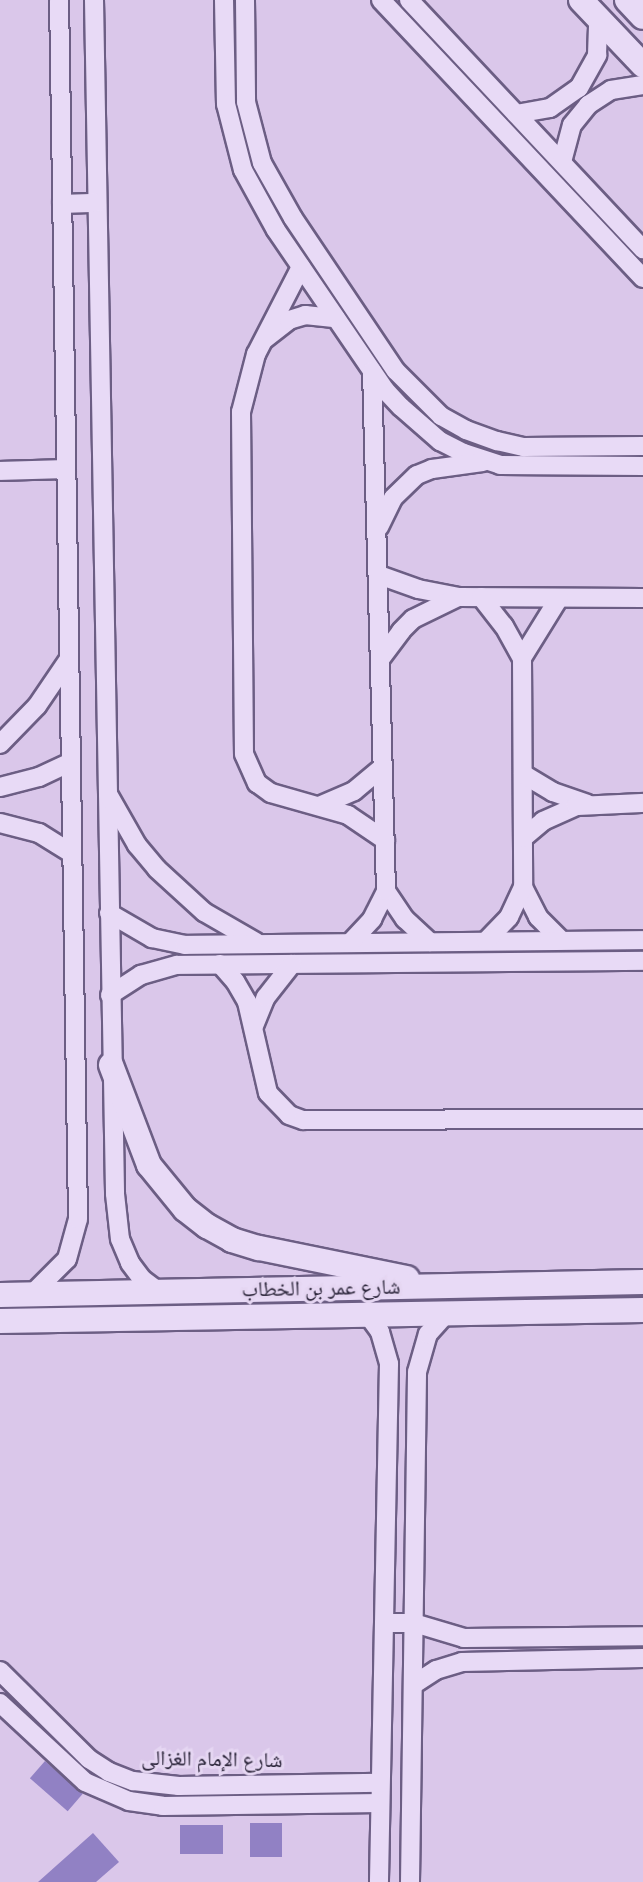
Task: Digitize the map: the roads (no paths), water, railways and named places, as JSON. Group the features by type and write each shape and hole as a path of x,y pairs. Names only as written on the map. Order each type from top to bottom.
{"street":[{"path":"32,1294 67,1259 78,1219 59,0"},
{"path":"94,0 114,1194 120,1239 130,1263 142,1279 158,1291"},
{"path":"224,0 224,81 231,135 243,170 276,230 385,390 419,426 440,441 488,462"},
{"path":"245,0 244,64 250,123 271,182 387,359 420,398 441,416 466,430 524,447 643,446"},
{"path":"381,0 643,278"},
{"path":"409,0 640,247 624,257"},
{"path":"581,0 643,65"},
{"path":"627,0 643,17"},
{"path":"516,114 542,111 565,100 579,88 594,64 600,37 598,18"},
{"path":"418,39 433,25"},
{"path":"562,162 566,137 579,115 611,90 643,85"},
{"path":"565,100 579,115"},
{"path":"62,204 97,203"},
{"path":"276,230 293,218"},
{"path":"301,267 262,341 247,381 240,428 244,754 257,783 271,793 362,821 385,840"},
{"path":"262,341 289,320 305,315 336,318"},
{"path":"350,943 372,919 386,891 372,371"},
{"path":"545,447 545,467"},
{"path":"378,530 393,498 417,475 432,469 488,462 545,467 643,466"},
{"path":"0,471 66,469"},
{"path":"379,575 418,589 459,597 643,598"},
{"path":"381,658 413,619 435,606 459,597"},
{"path":"481,597 504,626 522,658 523,887 509,917 486,941"},
{"path":"522,658 559,598"},
{"path":"0,744 37,706 69,659"},
{"path":"0,787 39,777 71,762"},
{"path":"319,806 354,791 383,767"},
{"path":"523,774 553,792 587,804"},
{"path":"106,790 137,845 180,892 231,929 259,944"},
{"path":"523,838 555,814 587,804 643,803"},
{"path":"0,823 40,833 72,854"},
{"path":"523,887 538,917 561,940"},
{"path":"386,891 405,919 429,942"},
{"path":"109,913 137,932 168,943 643,940"},
{"path":"110,995 141,975 159,969 220,964 643,961"},
{"path":"220,964 242,991 254,1026 257,1052 268,1093 289,1115 303,1120 643,1119"},
{"path":"254,1026 266,997 292,964"},
{"path":"111,1065 149,1165 178,1202 207,1226 232,1240 259,1248 367,1268 438,1286"},
{"name":"شارع عمر بن الخطاب","path":"0,1295 643,1282"},
{"path":"607,1283 607,1310"},
{"name":"شارع عمر بن الخطاب","path":"0,1321 643,1310"},
{"path":"410,1882 417,1372 428,1334 448,1312"},
{"path":"367,1314 380,1332 389,1364 379,1882"},
{"path":"385,1623 414,1623 464,1639 643,1636"},
{"path":"594,1637 595,1659"},
{"path":"413,1685 436,1670 462,1662 643,1658"},
{"name":"شارع الإمام الغزالى","path":"0,1671 89,1759 109,1772 133,1781 179,1786 380,1783"},
{"path":"3,1709 85,1782 129,1801 163,1806 380,1803"}]}
